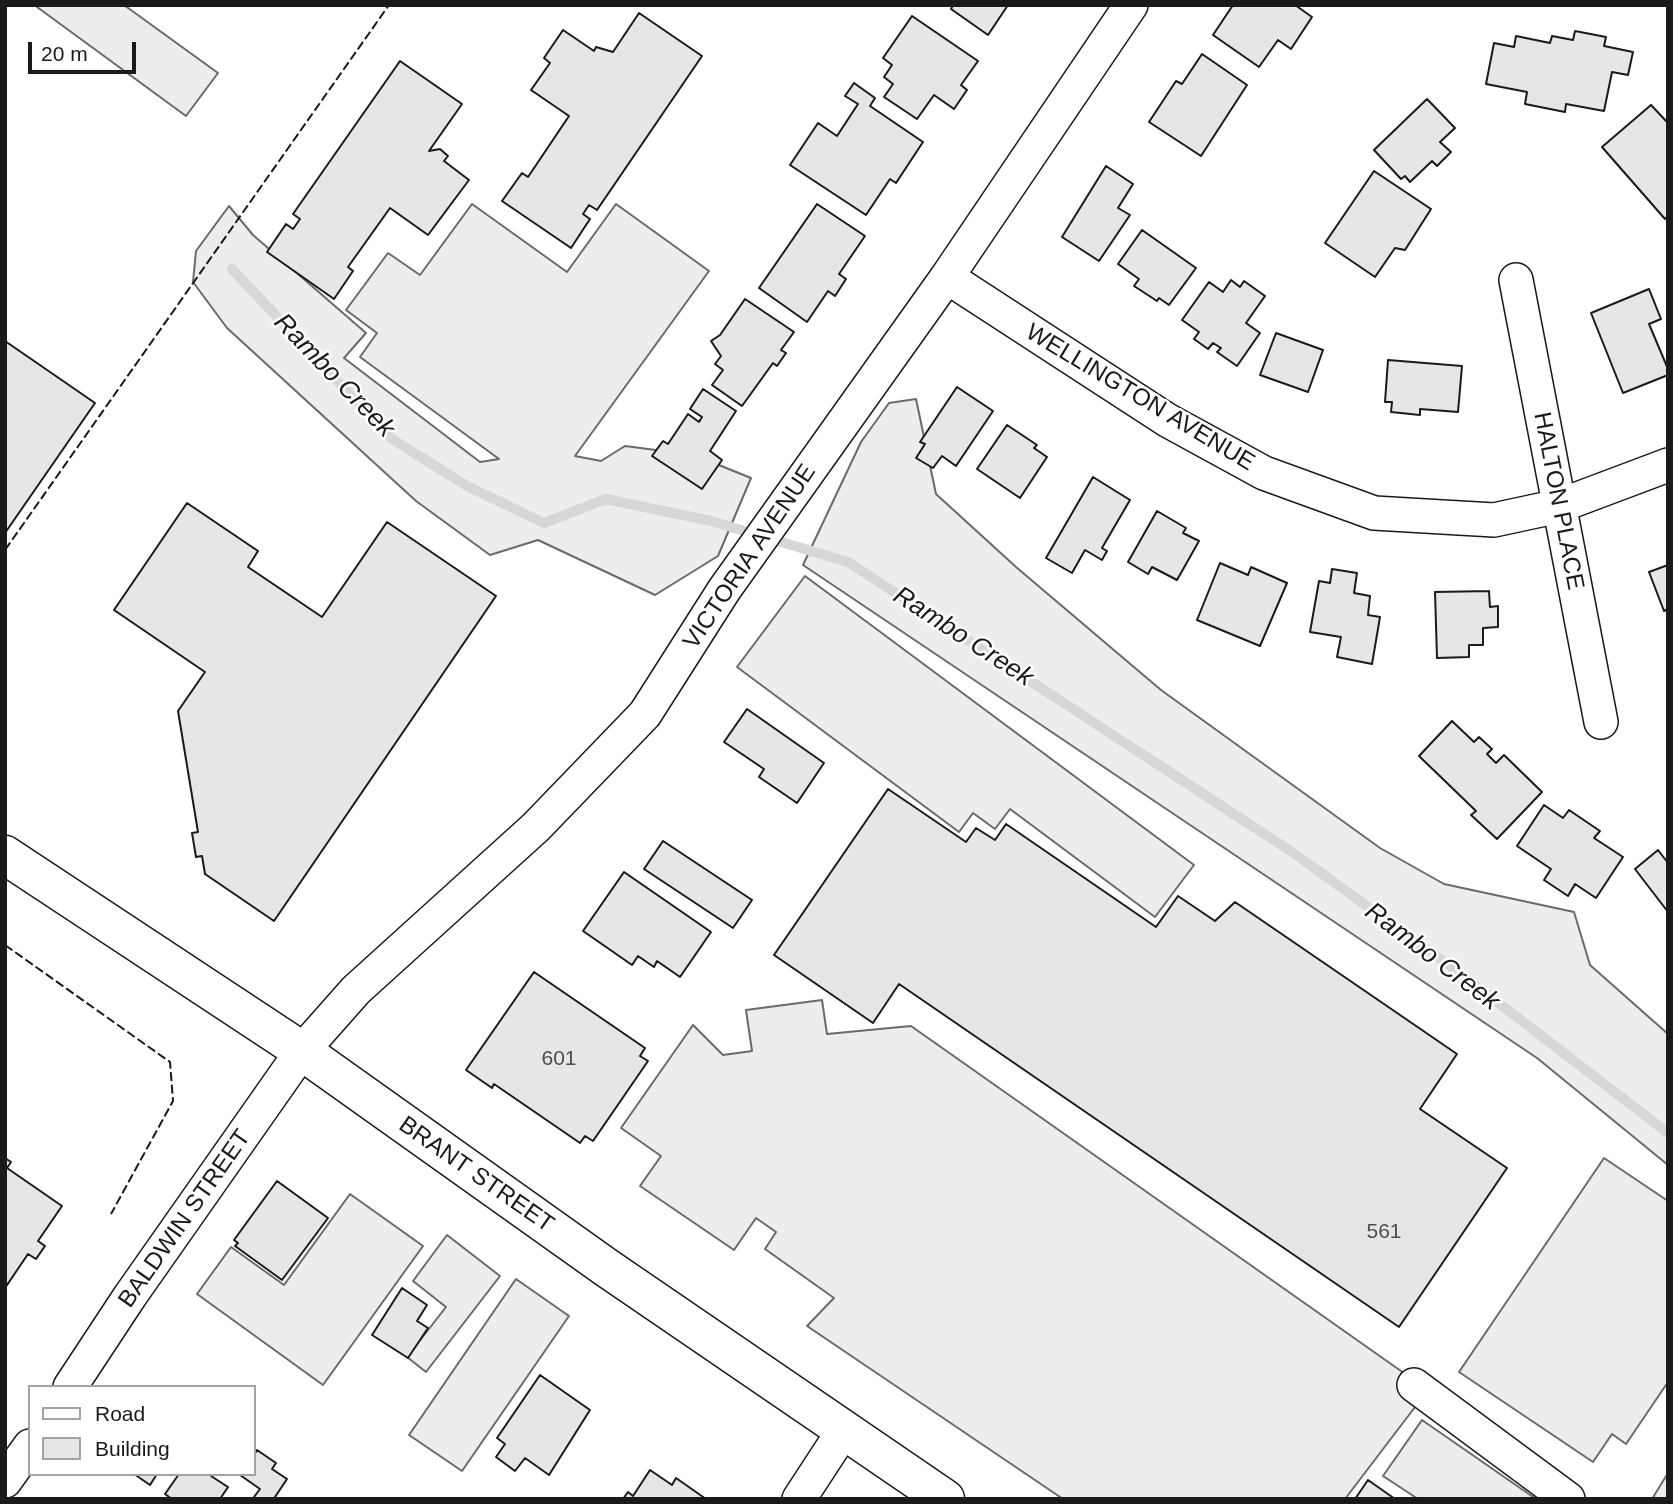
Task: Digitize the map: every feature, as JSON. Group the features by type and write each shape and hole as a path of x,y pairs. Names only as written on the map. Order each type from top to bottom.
{"main road":[{"name":"BRANT STREET","path":"5,855 302,1051 607,1268 945,1499"}],"street":[{"name":"VICTORIA AVENUE","path":"302,1051 356,990 536,827 645,714 739,568 947,277 1130,5"},
{"name":"WELLINGTON AVENUE","path":"947,277 1167,420 1264,473 1374,513 1494,520 1559,506 1668,465"},
{"name":"HALTON PLACE","path":"1516,280 1601,722"},
{"name":"BALDWIN STREET","path":"70,1385 302,1051"},
{"path":"1414,1385 1568,1499"},
{"path":"799,1499 844,1430"},
{"path":"5,1481 28,1449"}],"shaded area":[{"path":"124,5 218,73 186,116 37,7"},
{"path":"472,204 567,272 616,204 709,271 575,456 601,461 625,446 694,455 751,478 718,556 655,595 538,540 490,555 416,501 227,328 193,282 196,251 229,206 253,235 366,333 344,358 480,462 499,459 360,357 377,333 346,310 388,253 420,275"},
{"path":"916,399 936,494 1016,567 1161,690 1380,848 1444,884 1574,912 1590,965 1668,1034 1668,1165 1537,1058 803,565 861,442 889,403"},
{"path":"805,576 1194,865 1155,917 1010,809 995,829 973,813 959,832 737,667"},
{"path":"822,1000 827,1034 911,1026 1428,1390 1345,1499 1063,1499 807,1326 834,1298 765,1249 776,1232 756,1218 734,1250 640,1186 661,1156 621,1128 693,1025 723,1055 752,1051 746,1010"},
{"path":"1604,1158 1668,1201 1668,1382 1626,1444 1612,1434 1593,1462 1459,1372"},
{"path":"350,1194 423,1246 323,1385 197,1294 231,1247 284,1285"},
{"path":"447,1235 500,1276 426,1372 407,1357 446,1307 413,1281"},
{"path":"516,1279 569,1316 462,1471 409,1435"},
{"path":"1422,1420 1536,1499 1418,1499 1383,1476"},
{"path":"1668,1473 1668,1499 1652,1499"}],"building":[{"path":"953,5 1008,5 988,35 951,9"},
{"path":"1233,5 1295,5 1312,17 1291,49 1278,40 1259,67 1213,35"},
{"path":"639,13 702,56 597,210 589,205 583,214 590,219 571,248 502,201 522,173 528,177 569,116 531,90 550,63 544,58 563,30 594,51 596,47 613,52"},
{"path":"912,16 978,61 961,85 967,90 954,109 934,95 917,119 884,97 893,84 884,77 892,65 883,58"},
{"path":"1575,31 1606,37 1604,46 1633,52 1628,75 1612,72 1604,111 1566,104 1565,112 1525,104 1527,92 1486,84 1494,43 1514,47 1516,36 1550,43 1552,36 1573,40"},
{"path":"1202,54 1247,85 1201,156 1149,122 1176,81 1182,84"},
{"path":"400,61 462,104 429,151 440,149 448,156 444,161 469,180 428,235 390,208 348,267 353,271 334,299 267,252 286,224 293,229 300,219 293,214"},
{"path":"854,83 875,98 870,106 923,142 896,183 890,179 866,215 790,165 818,123 837,136 858,104 845,96"},
{"path":"1427,99 1455,128 1440,142 1451,152 1437,166 1432,161 1410,182 1405,176 1401,179 1374,150"},
{"path":"1651,105 1668,123 1668,216 1665,219 1602,147"},
{"path":"1106,166 1133,184 1118,208 1130,215 1099,261 1062,237"},
{"path":"1374,171 1431,209 1405,250 1395,248 1375,277 1325,243"},
{"path":"817,204 865,236 839,274 846,279 835,296 828,291 807,322 759,288"},
{"path":"1142,230 1196,268 1169,305 1159,298 1157,301 1134,286 1139,279 1118,264"},
{"path":"1231,280 1240,287 1244,281 1265,296 1246,323 1260,333 1237,366 1217,352 1221,348 1213,343 1208,349 1194,339 1199,332 1182,320 1209,282 1223,292"},
{"path":"1649,289 1661,319 1649,324 1668,375 1623,393 1591,313"},
{"path":"745,299 794,332 781,350 786,353 777,366 773,363 742,406 712,385 723,370 715,364 721,356 711,341 720,335"},
{"path":"1276,333 1323,350 1308,392 1260,375"},
{"path":"5,341 95,403 5,533"},
{"path":"1388,360 1462,366 1458,412 1420,409 1420,415 1391,412 1392,402 1385,402"},
{"path":"957,387 993,411 956,466 942,456 933,468 916,458 925,444 920,442"},
{"path":"703,389 736,411 710,451 722,460 702,489 652,456 663,441 668,444 688,414 699,422 702,417 690,409"},
{"path":"1007,425 1037,445 1034,448 1047,457 1020,498 977,469"},
{"path":"1093,477 1130,500 1102,548 1107,551 1102,560 1085,550 1072,573 1046,558"},
{"path":"187,503 258,551 248,567 322,617 387,522 496,596 274,921 205,874 202,856 196,857 192,833 198,832 178,711 205,672 114,610"},
{"path":"1157,511 1186,528 1183,533 1199,541 1177,580 1152,567 1148,574 1128,562"},
{"path":"1220,563 1248,575 1251,567 1287,583 1260,646 1197,620"},
{"path":"1668,565 1668,609 1664,611 1649,572"},
{"path":"1332,569 1357,573 1354,593 1370,596 1368,615 1380,617 1372,664 1337,657 1341,637 1310,632 1319,581 1330,583"},
{"path":"1489,591 1490,607 1498,606 1498,627 1483,628 1483,645 1469,645 1469,657 1437,658 1435,592"},
{"path":"747,709 824,763 797,803 759,777 764,769 724,742"},
{"path":"1452,721 1474,742 1479,737 1492,749 1487,754 1496,763 1504,755 1542,792 1497,839 1471,815 1476,811 1419,756"},
{"path":"888,789 966,842 976,828 995,840 1006,824 1156,927 1178,896 1215,921 1235,902 1457,1054 1420,1109 1507,1168 1399,1327 899,984 873,1023 774,955"},
{"path":"1544,805 1563,818 1569,810 1600,831 1594,838 1623,857 1596,898 1575,884 1568,896 1544,880 1551,869 1517,846"},
{"path":"663,841 752,900 733,928 644,869"},
{"path":"1658,850 1668,863 1668,912 1635,869"},
{"path":"624,872 711,932 680,977 657,961 654,967 638,956 632,965 583,931"},
{"path":"534,972 645,1048 640,1056 648,1061 593,1141 585,1136 580,1143 494,1084 492,1088 466,1070"},
{"path":"5,1158 11,1162 7,1168 62,1206 38,1241 45,1246 36,1259 28,1254 5,1288"},
{"path":"277,1181 328,1218 282,1280 235,1246 238,1243 234,1240"},
{"path":"402,1288 427,1305 417,1321 428,1328 408,1358 372,1335"},
{"path":"540,1375 590,1410 549,1475 525,1458 515,1471 496,1457 505,1444 497,1438"},
{"path":"256,1452 276,1463 272,1469 287,1479 275,1497 277,1499 256,1499 254,1497 260,1489 241,1476 256,1476"},
{"path":"650,1470 672,1485 676,1478 706,1499 623,1499 628,1492 633,1496"},
{"path":"137,1476 156,1476 150,1485"},
{"path":"178,1476 211,1476 228,1487 220,1499 172,1499 165,1494"},
{"path":"1368,1480 1395,1499 1355,1499"}],"waterway":[{"name":"Rambo Creek","path":"232,269 392,439 467,486 544,523 606,499 711,521 848,562 1292,852 1453,968 1668,1133"}],"fence":[{"path":"5,550 389,5"},
{"path":"5,945 170,1062 173,1101 111,1214"}]}
